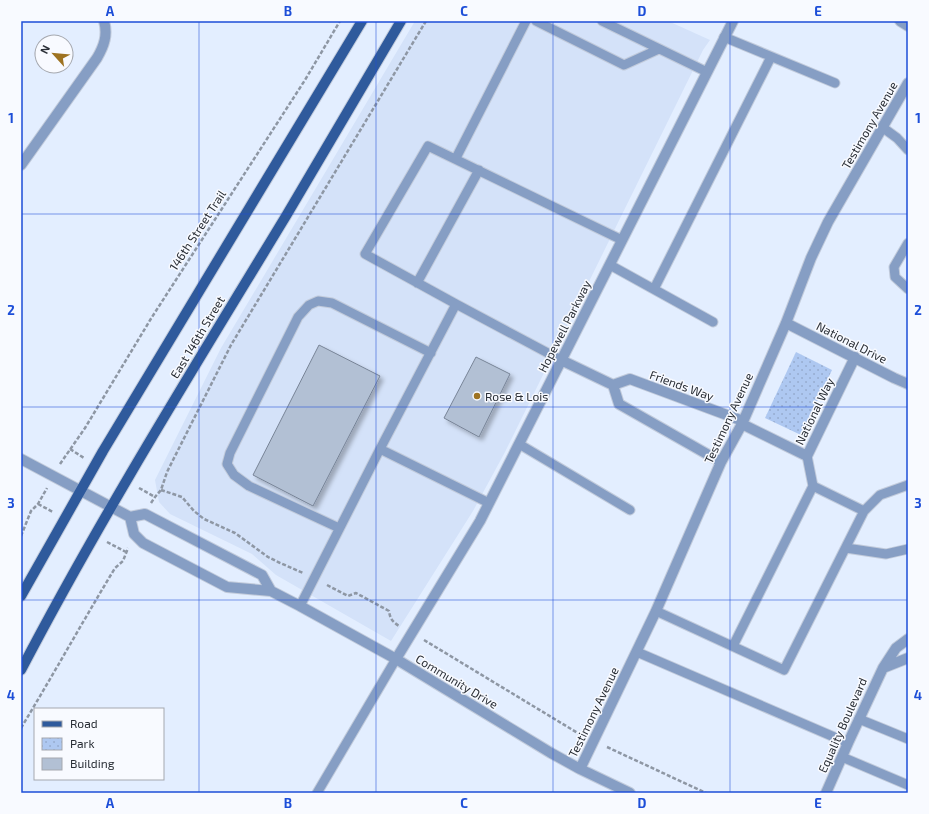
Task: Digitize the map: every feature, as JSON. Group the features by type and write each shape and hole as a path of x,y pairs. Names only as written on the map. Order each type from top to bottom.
{"main road":[{"name":"East 146th Street","path":"21,596 80,491 177,326 286,149 362,21"},
{"name":"East 146th Street","path":"21,670 111,508 180,390 286,216 401,21"}],"street":[{"path":"21,165 97,58 106,38 104,21"},
{"name":"Hopewell Parkway","path":"396,659 480,521 560,360 610,265 733,21"},
{"path":"900,21 908,26"},
{"name":"Testimony Avenue","path":"580,769 637,652 721,462 742,422 786,323 811,258 828,222 908,83"},
{"name":"National Drive","path":"786,323 908,384"},
{"name":"National Way","path":"742,422 807,456 855,357"},
{"path":"560,360 613,385 619,404 721,462"},
{"name":"Friends Way","path":"613,385 630,379 742,422"},
{"path":"21,459 111,508 130,517 145,514 262,575 271,591"},
{"name":"Community Drive","path":"130,517 134,534 143,542 227,587 271,591 396,659 551,753 630,793"},
{"name":"Equality Boulevard","path":"826,793 883,668 896,648 908,639"},
{"path":"883,668 908,658"}],"lane":[{"path":"456,158 526,21"},
{"path":"536,21 624,65 659,49"},
{"path":"602,21 707,72"},
{"path":"724,37 835,83"},
{"path":"654,289 772,57"},
{"path":"882,127 898,138 908,150"},
{"path":"560,360 365,254 428,146 456,158 622,240"},
{"path":"417,283 479,170"},
{"path":"908,242 894,267 895,277 908,289"},
{"path":"610,265 713,322"},
{"path":"340,528 249,486 234,475 227,464 230,453 300,314 309,305 318,301 332,303 431,353"},
{"path":"300,606 313,578 456,304"},
{"path":"519,444 630,510"},
{"path":"380,449 489,503"},
{"path":"733,646 813,486 807,456"},
{"path":"656,611 784,670 864,511 880,495 908,485"},
{"path":"813,486 864,511"},
{"path":"846,548 886,554 908,549"},
{"path":"637,652 848,743"},
{"path":"317,793 396,659"},
{"path":"859,719 908,739"},
{"path":"842,757 908,785"}],"path":[{"name":"146th Street Trail","path":"70,449 85,428 152,317 305,80 340,21"},
{"path":"155,496 161,490 167,472 231,345 426,21"},
{"path":"161,490 182,497 194,511 204,519 235,533 268,557 348,596 356,592 389,611 390,618 394,623 581,735 706,793"},
{"path":"21,536 31,511 38,504"},
{"path":"21,728 115,568 123,561 126,552"}],"shaded area":[{"path":"415,21 668,21 710,40 703,50 505,452 473,511 391,641 276,575 252,554 170,514 159,502 155,480 221,348"}],"green space":[{"path":"796,352 832,370 801,435 765,418"}],"building":[{"path":"319,345 380,376 313,506 253,475"},
{"name":"Rose & Lois","path":"476,357 510,374 479,437 444,418"}],"place":[{"name":"Rose & Lois","path":"477,396"}]}
